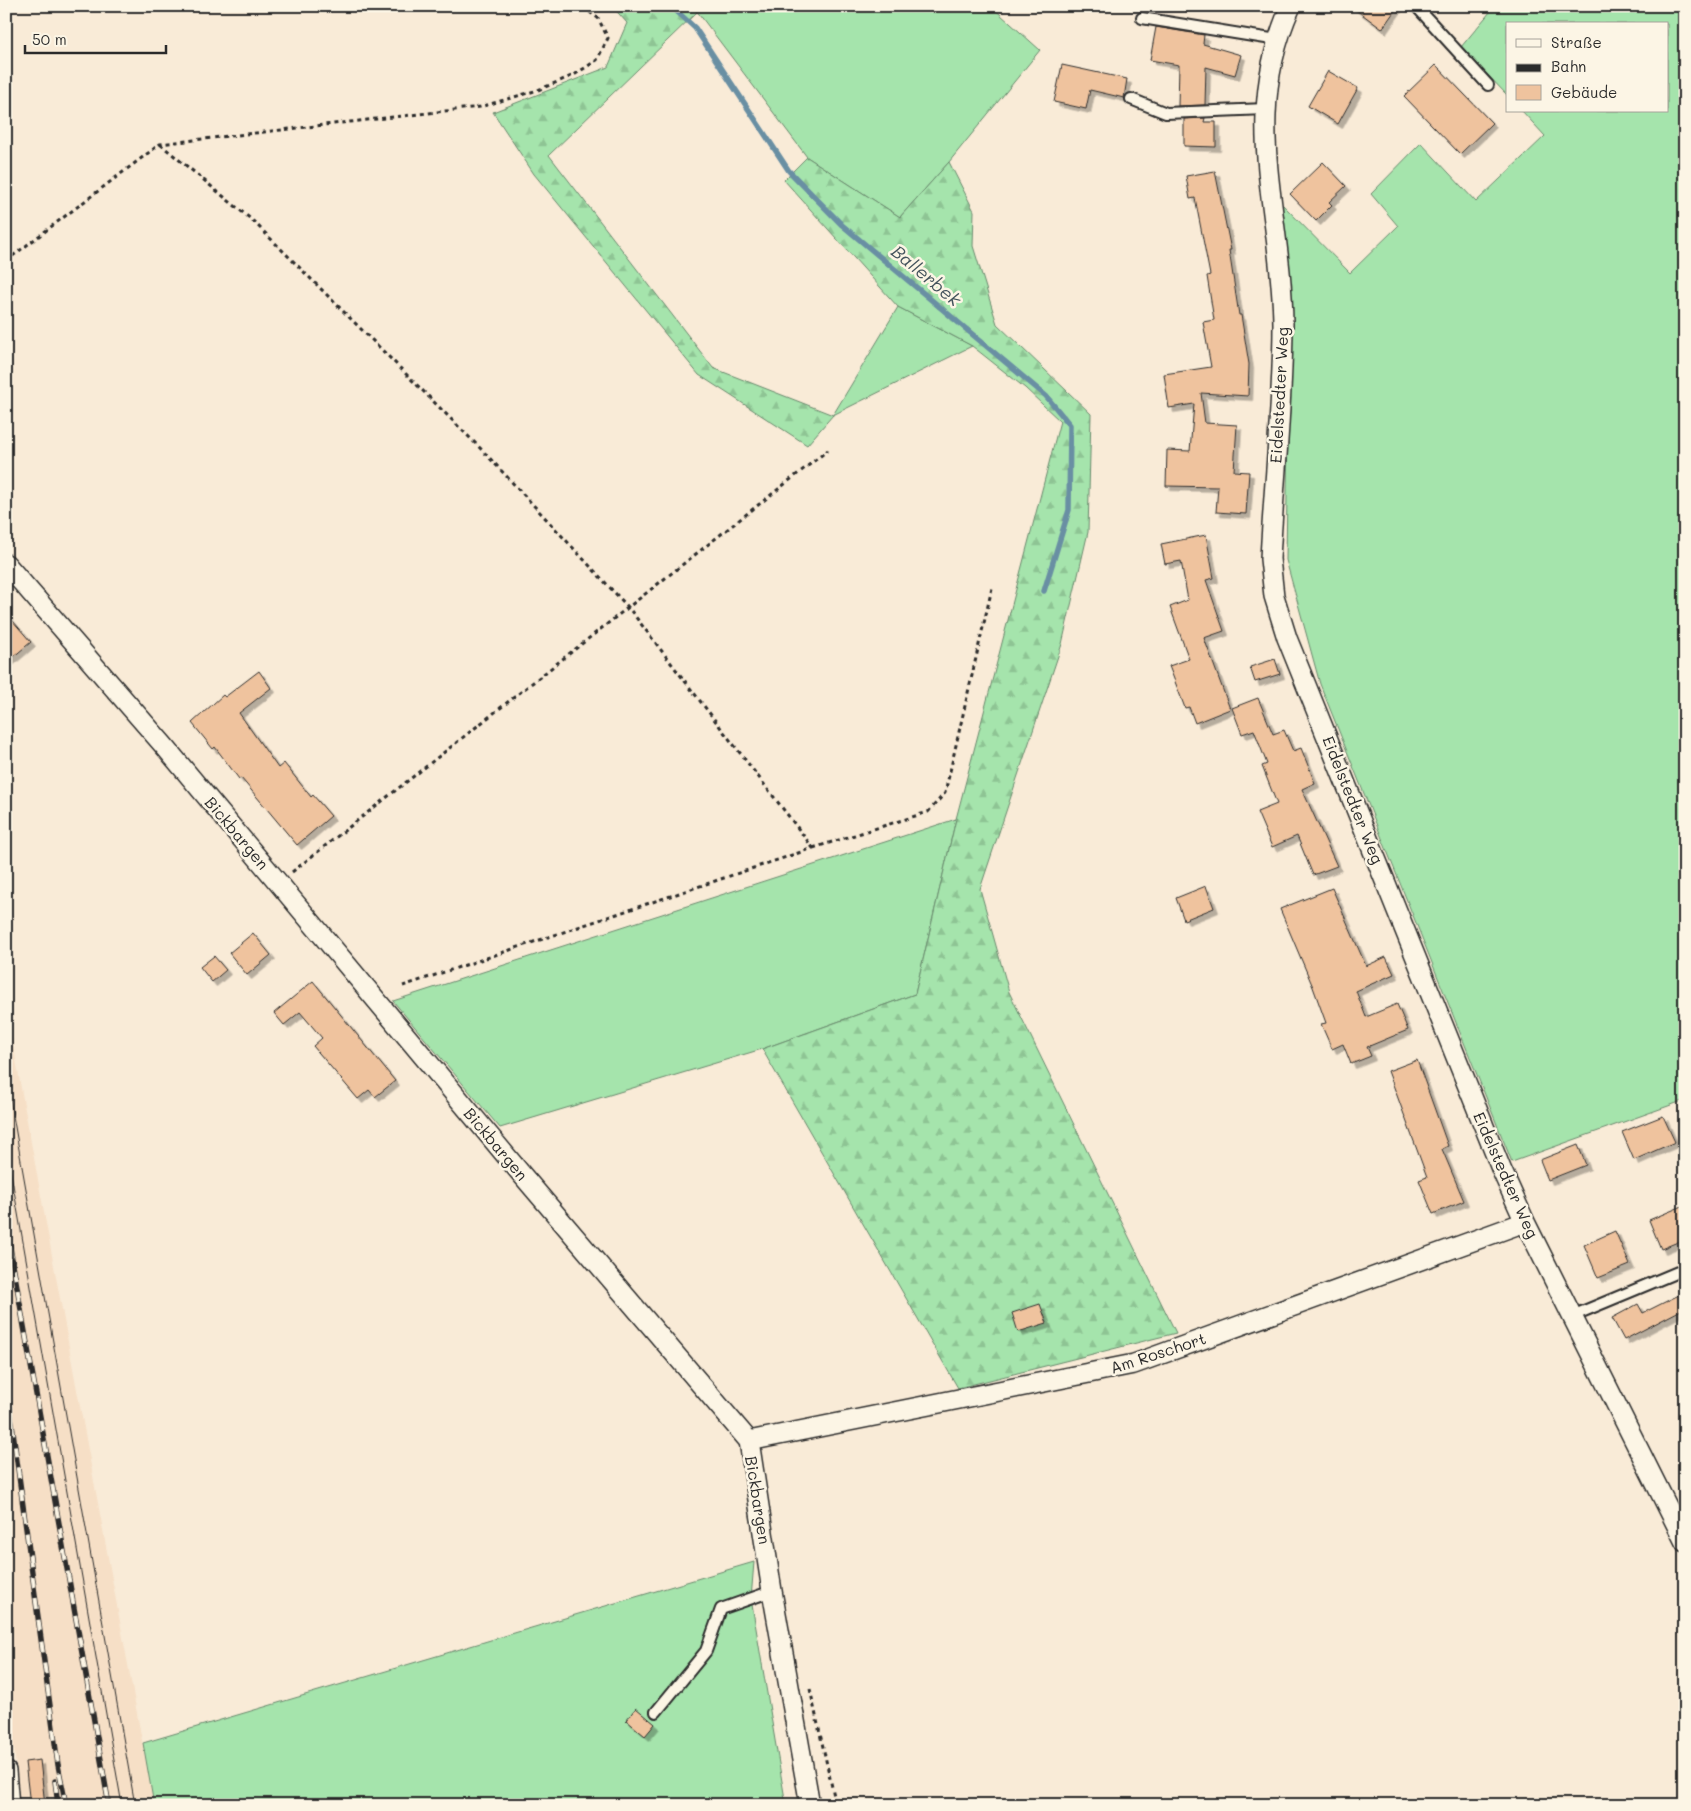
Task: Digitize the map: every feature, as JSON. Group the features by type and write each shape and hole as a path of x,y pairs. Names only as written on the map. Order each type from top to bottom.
{"street":[{"name":"Eidelstedter Weg","path":"1291,6 1278,40 1268,79 1266,109 1266,157 1279,267 1283,324 1270,559 1274,596 1287,638 1502,1171 1525,1222 1685,1542"},
{"name":"Bickbargen","path":"6,564 166,748 749,1441 772,1591 810,1805"},
{"name":"Am Roschort","path":"749,1441 1134,1364 1525,1222"},
{"path":"6,1771 9,1805"}],"lane":[{"path":"1416,6 1488,85"},
{"path":"1142,18 1278,40"},
{"path":"1131,99 1166,114 1266,109"},
{"path":"1572,1316 1685,1269"},
{"path":"656,1712 706,1651 721,1610 772,1591"}],"path":[{"path":"6,261 160,144 480,107 538,90 574,75 597,60 608,38 598,18 581,6"},
{"path":"160,144 260,227 484,452 628,607 812,848"},
{"path":"278,882 828,450"},
{"path":"403,986 812,848 928,812 945,793 992,588"},
{"path":"808,1680 836,1805"}],"shaded area":[{"path":"6,1005 154,1805 20,1805 6,1672"}],"green space":[{"path":"612,6 693,6 697,12 549,155 713,368 833,415 807,445 699,375 534,174 493,112 608,67 627,23"},
{"path":"693,6 991,6 1040,50 949,162 900,217 807,157"},
{"path":"1495,6 1685,6 1685,1100 1512,1162 1320,684 1286,560 1290,293 1282,204 1350,273 1398,226 1371,194 1421,143 1476,202 1545,136 1523,112 1668,112 1668,22 1506,22 1506,94 1461,47"},
{"path":"807,157 900,217 949,162 974,211 973,246 997,324 1091,414 1088,532 1062,644 980,889 1009,992 1176,1333 958,1388 762,1049 915,994 956,819 1060,421 1025,388 972,346 898,307 784,180"},
{"path":"898,307 972,346 833,415"},
{"path":"956,819 915,994 762,1049 500,1128 393,1001"},
{"path":"754,1562 751,1599 786,1805 154,1805 143,1743"}],"building":[{"path":"1351,6 1398,6 1382,29"},
{"path":"1156,27 1204,35 1203,44 1241,55 1235,75 1206,67 1205,105 1178,106 1179,65 1150,60"},
{"path":"1062,65 1127,79 1124,98 1090,90 1086,109 1054,102"},
{"path":"1436,65 1492,123 1460,154 1404,96"},
{"path":"1328,71 1358,88 1338,124 1308,106"},
{"path":"1205,118 1204,122 1216,122 1216,147 1184,146 1184,119"},
{"path":"1323,162 1346,186 1329,202 1332,205 1316,221 1290,194"},
{"path":"1215,171 1231,250 1229,250 1239,315 1241,315 1249,364 1248,396 1201,393 1205,423 1237,425 1234,471 1249,472 1246,514 1216,512 1218,487 1166,486 1167,450 1190,451 1194,404 1169,408 1164,374 1211,367 1203,322 1214,320 1207,276 1210,275 1195,198 1190,199 1186,176"},
{"path":"1206,535 1214,578 1206,580 1224,631 1204,638 1230,709 1195,723 1189,707 1185,708 1169,666 1189,659 1170,607 1188,600 1181,561 1165,564 1161,544"},
{"path":"6,613 31,642 6,663"},
{"path":"1275,659 1280,674 1255,682 1250,667"},
{"path":"259,671 271,688 239,713 278,768 284,763 311,797 313,795 331,816 297,845 241,778 239,779 215,747 213,749 192,723 223,695 225,697"},
{"path":"1258,698 1273,734 1284,730 1293,751 1301,748 1315,783 1302,789 1337,866 1313,875 1297,836 1272,847 1257,812 1277,804 1262,766 1267,764 1254,730 1242,734 1232,708"},
{"path":"1206,886 1214,908 1184,920 1176,898"},
{"path":"1332,888 1366,966 1386,957 1394,974 1356,991 1366,1017 1397,1004 1408,1030 1367,1047 1371,1056 1351,1064 1343,1044 1332,1049 1321,1024 1326,1023 1313,987 1280,909"},
{"path":"253,933 271,955 247,975 229,953"},
{"path":"214,956 226,970 212,982 200,967"},
{"path":"313,981 395,1081 375,1097 369,1090 358,1099 313,1046 322,1038 300,1012 284,1025 274,1013"},
{"path":"1417,1060 1448,1146 1442,1149 1464,1201 1433,1214 1419,1180 1427,1177 1388,1071"},
{"path":"1663,1116 1675,1142 1634,1160 1622,1132"},
{"path":"1578,1145 1586,1165 1548,1180 1540,1160"},
{"path":"1685,1205 1685,1239 1661,1249 1649,1220"},
{"path":"1615,1231 1630,1265 1598,1278 1584,1245"},
{"path":"1685,1292 1685,1308 1624,1340 1612,1318 1638,1304 1643,1313"},
{"path":"1040,1304 1047,1323 1018,1332 1012,1313"},
{"path":"636,1708 655,1724 645,1736 626,1720"},
{"path":"40,1760 45,1805 30,1805 25,1762"}],"waterway":[{"name":"Ballerbek","path":"671,6 695,28 789,171 842,225 1046,396 1070,425 1069,510 1044,591"}],"tram line":[{"path":"6,1076 135,1805"},
{"path":"6,1145 122,1805"}],"railway":[{"path":"6,1225 109,1805"},
{"path":"6,1380 58,1765 66,1805"},
{"path":"55,1781 58,1805"}]}
